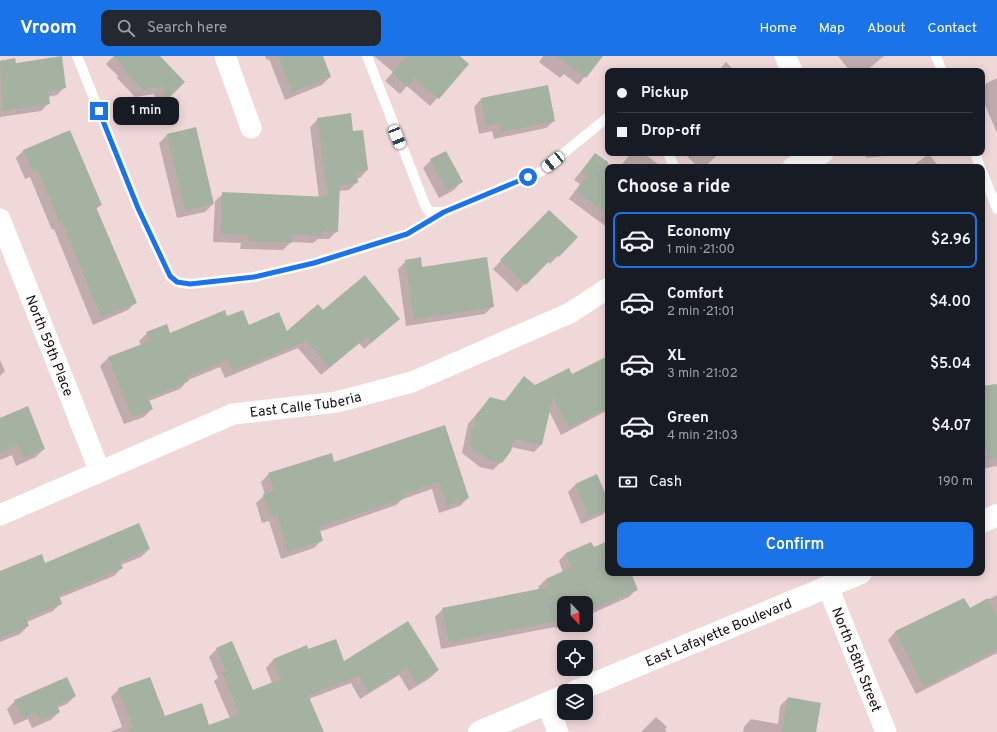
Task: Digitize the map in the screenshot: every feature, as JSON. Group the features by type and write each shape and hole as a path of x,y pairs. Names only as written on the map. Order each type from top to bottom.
{"street":[{"path":"224,56 251,128"},
{"path":"785,56 791,68"},
{"path":"800,164 817,156"},
{"name":"North 59th Place","path":"0,219 100,472"},
{"name":"East Calle Tuberia","path":"0,515 233,414 337,402 412,382 570,313 605,290"},
{"path":"985,521 997,515"},
{"name":"East Lafayette Boulevard","path":"593,684 854,576"},
{"name":"North 58th Street","path":"828,587 886,732"},
{"path":"479,732 555,700 558,732"}],"lane":[{"path":"78,56 138,208 170,276 177,282 190,284 254,277 314,263 407,234 444,212 542,171 605,120"},
{"path":"367,56 425,205 429,212 444,212"},
{"path":"936,56 941,68"},
{"path":"985,179 997,209"}],"building":[{"path":"62,56 66,88 48,91 50,104 2,111 0,61 15,58 16,63"},
{"path":"114,56 160,56 185,82 166,101 162,87 143,90 124,70 125,68"},
{"path":"278,56 323,56 331,77 292,92"},
{"path":"406,56 460,56 469,64 439,99 415,79 408,87 392,73"},
{"path":"557,56 603,56 586,78"},
{"path":"548,85 555,121 501,132 500,124 486,126 481,98"},
{"path":"351,113 353,131 363,130 368,170 357,172 358,183 340,185 338,232 322,231 322,236 292,234 292,243 248,241 248,235 221,234 222,192 328,197 317,118"},
{"path":"196,127 214,204 185,211 167,134"},
{"path":"70,130 102,205 96,207 137,303 101,317 62,222 60,223 38,170 33,172 23,150"},
{"path":"446,151 463,182 447,191 430,159"},
{"path":"595,153 608,162 608,164 605,164 605,212 576,191 587,176 581,172"},
{"path":"549,210 578,237 559,257 556,254 526,285 500,260"},
{"path":"421,257 422,267 487,257 494,307 414,319 405,260"},
{"path":"365,275 400,319 372,342 368,336 329,368 307,341 233,371 228,360 187,376 189,381 148,398 153,409 132,417 108,357 150,341 146,332 167,324 170,333 225,310 227,316 243,310 249,325 279,312 287,331 318,304 323,310"},
{"path":"605,358 605,409 569,428 553,397 542,445 514,439 511,451 502,463 488,460 469,445 476,416 490,397 505,401 524,376 535,385 569,368 572,374"},
{"path":"997,384 997,458 988,458 985,439 985,386"},
{"path":"28,406 45,449 24,458 18,445 0,453 0,418"},
{"path":"445,425 469,498 447,506 439,482 404,494 405,498 319,527 323,541 288,552 277,514 270,516 263,494 274,491 268,473 332,453 334,462"},
{"path":"597,474 605,493 605,510 589,517 575,484"},
{"path":"139,523 150,549 120,562 123,568 59,595 62,604 26,618 29,626 0,638 0,571 42,554 45,563"},
{"path":"591,542 594,547 605,542 605,576 632,576 638,590 593,609 593,596 557,596 557,621 449,642 442,608 549,587 546,579 572,567 566,553"},
{"path":"964,598 970,608 988,598 997,615 997,650 924,687 895,631"},
{"path":"408,621 439,670 417,684 407,668 368,692 359,676 308,695 324,732 127,732 127,730 133,728 118,688 150,677 165,716 202,703 209,725 239,714 222,672 226,671 216,648 232,641 253,690 281,679 273,659 307,645 308,649 336,639 344,661"},
{"path":"67,677 76,696 57,705 60,712 40,721 36,712 22,718 14,700"},
{"path":"788,697 821,703 816,732 782,732"}],"route":[{"path":"99,111 138,208 170,276 177,282 190,284 254,277 314,263 407,234 444,212 528,177"}]}
